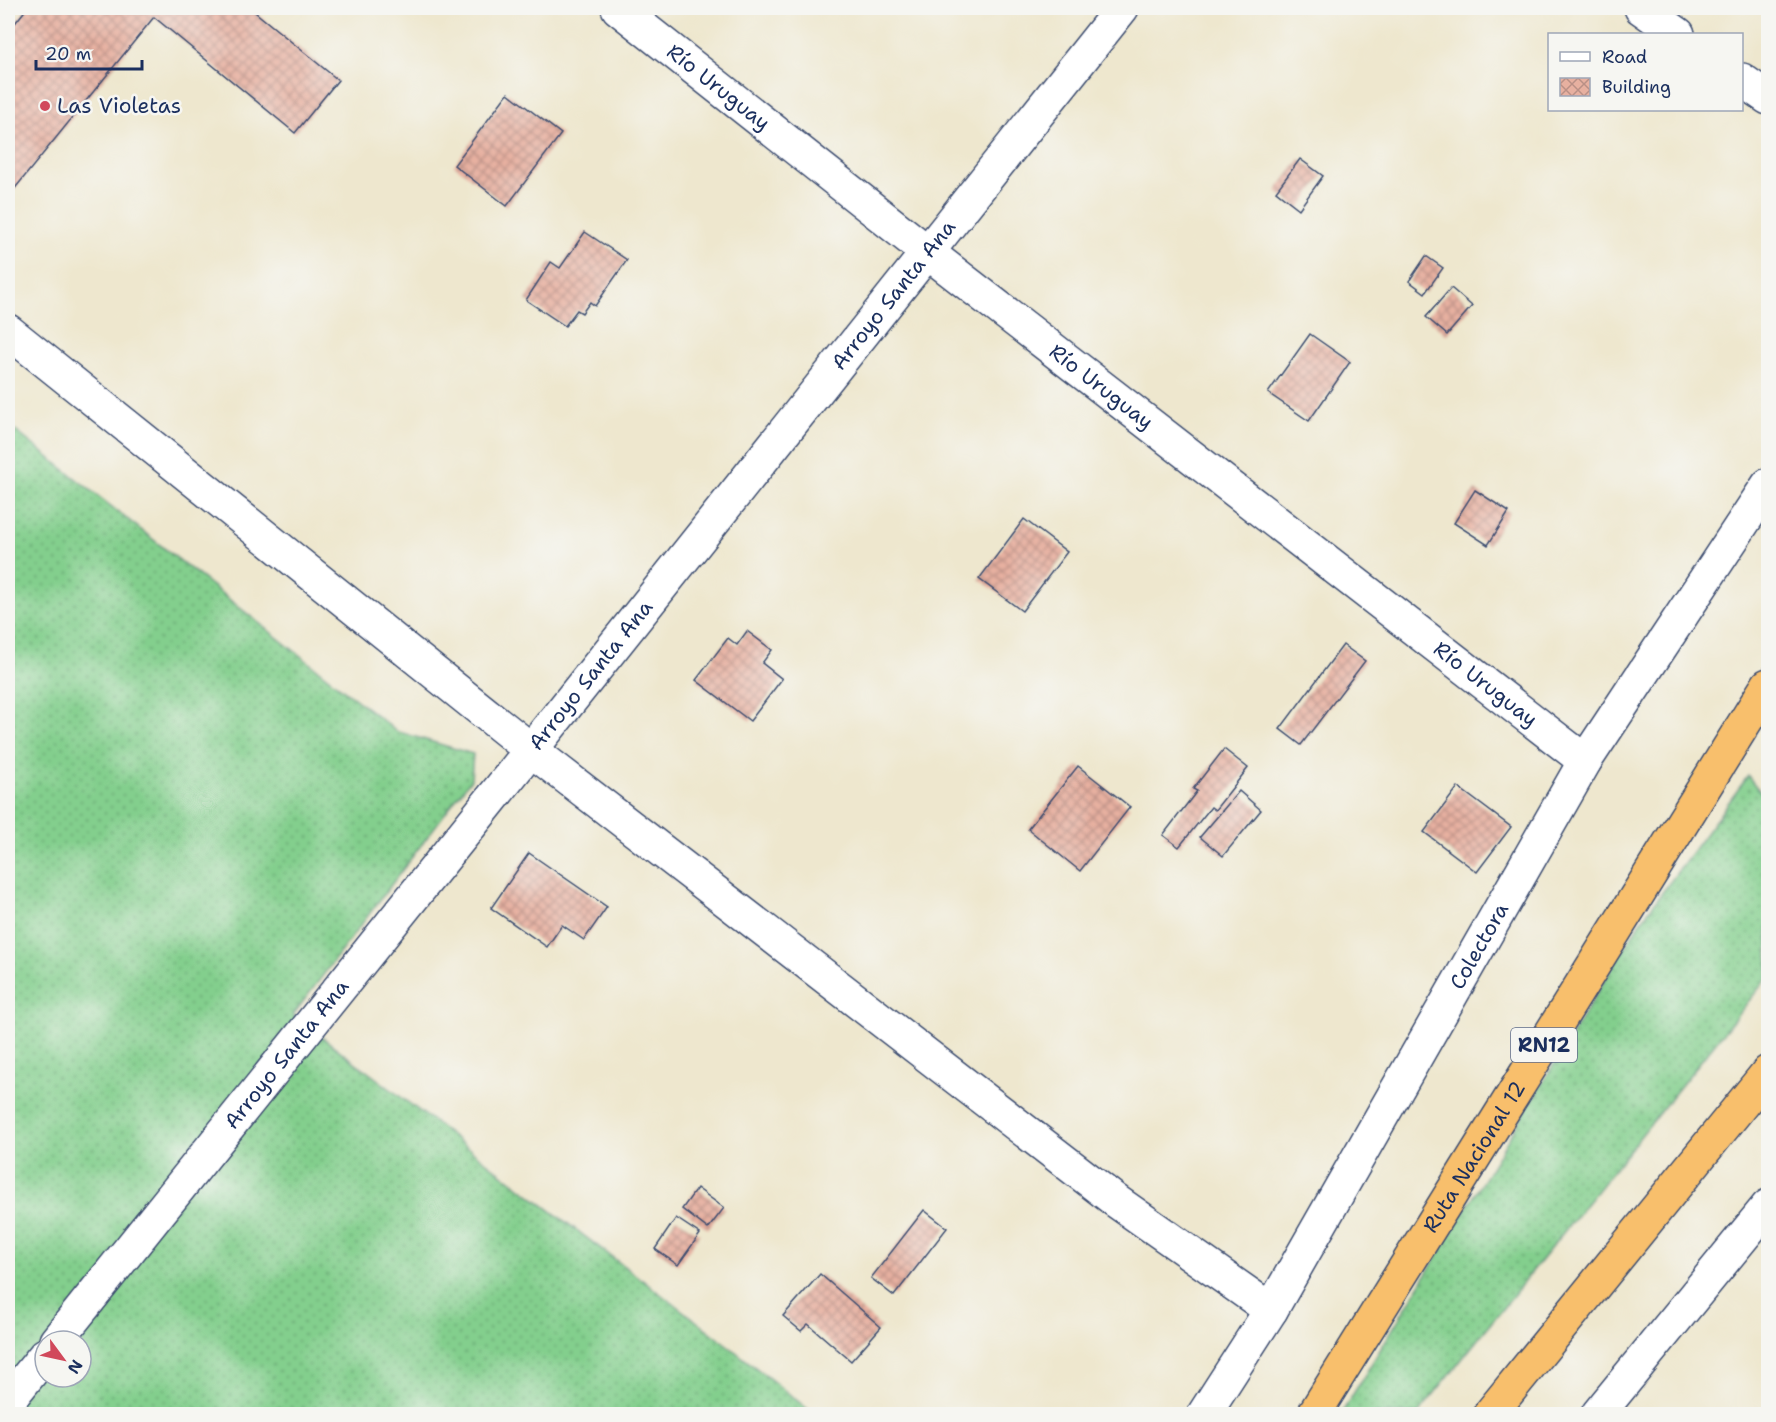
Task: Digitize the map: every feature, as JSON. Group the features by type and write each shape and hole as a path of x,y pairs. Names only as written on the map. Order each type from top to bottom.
{"highway":[{"name":"Ruta Nacional 12","path":"1314,1414 1768,686"},
{"path":"1490,1414 1768,1072"}],"street":[{"name":"Río Uruguay","path":"618,8 927,252 1585,761"},
{"name":"Arroyo Santa Ana","path":"66,1329 531,750 1122,8"},
{"path":"1641,8 1677,33"},
{"path":"1743,81 1768,98"},
{"path":"8,331 531,750 1116,1201 1270,1310"},
{"name":"Colectora","path":"1204,1414 1270,1310 1585,761 1768,485"},
{"path":"1598,1414 1768,1206"},
{"path":"8,1401 33,1369"}],"green space":[{"path":"8,425 396,731 473,754 471,779 293,1015 716,1336 814,1414 8,1414"},
{"path":"1748,776 1768,802 1768,977 1418,1414 1341,1414 1639,924"}],"building":[{"name":"Las Violetas","path":"27,8 250,8 338,80 295,133 154,17 8,197 8,32"},
{"path":"508,93 561,134 507,206 454,165"},
{"path":"1300,159 1323,176 1299,209 1276,191"},
{"path":"585,232 627,260 595,306 590,302 582,313 577,310 565,326 526,300 551,262 560,268"},
{"path":"1426,256 1443,268 1425,293 1409,281"},
{"path":"1451,288 1472,306 1447,335 1426,317"},
{"path":"1310,334 1350,362 1309,421 1268,393"},
{"path":"1475,490 1509,512 1488,545 1454,523"},
{"path":"1024,519 1067,552 1022,611 979,579"},
{"path":"747,631 772,650 762,663 782,679 750,721 696,680 728,638 737,645"},
{"path":"1343,645 1365,661 1301,745 1280,729"},
{"path":"1224,749 1248,768 1215,810 1211,807 1179,847 1163,835 1197,791 1193,789"},
{"path":"1078,766 1130,807 1080,871 1028,829"},
{"path":"1458,787 1511,827 1477,872 1424,832"},
{"path":"1239,791 1261,810 1223,856 1200,837"},
{"path":"529,853 607,907 584,940 562,925 547,947 491,908"},
{"path":"697,1188 724,1208 708,1229 682,1209"},
{"path":"924,1210 947,1228 894,1296 871,1278"},
{"path":"676,1218 700,1234 678,1265 655,1249"},
{"path":"820,1274 881,1327 851,1361 808,1324 801,1331 783,1316"}],"place":[{"name":"Las Violetas","path":"45,106"}]}
